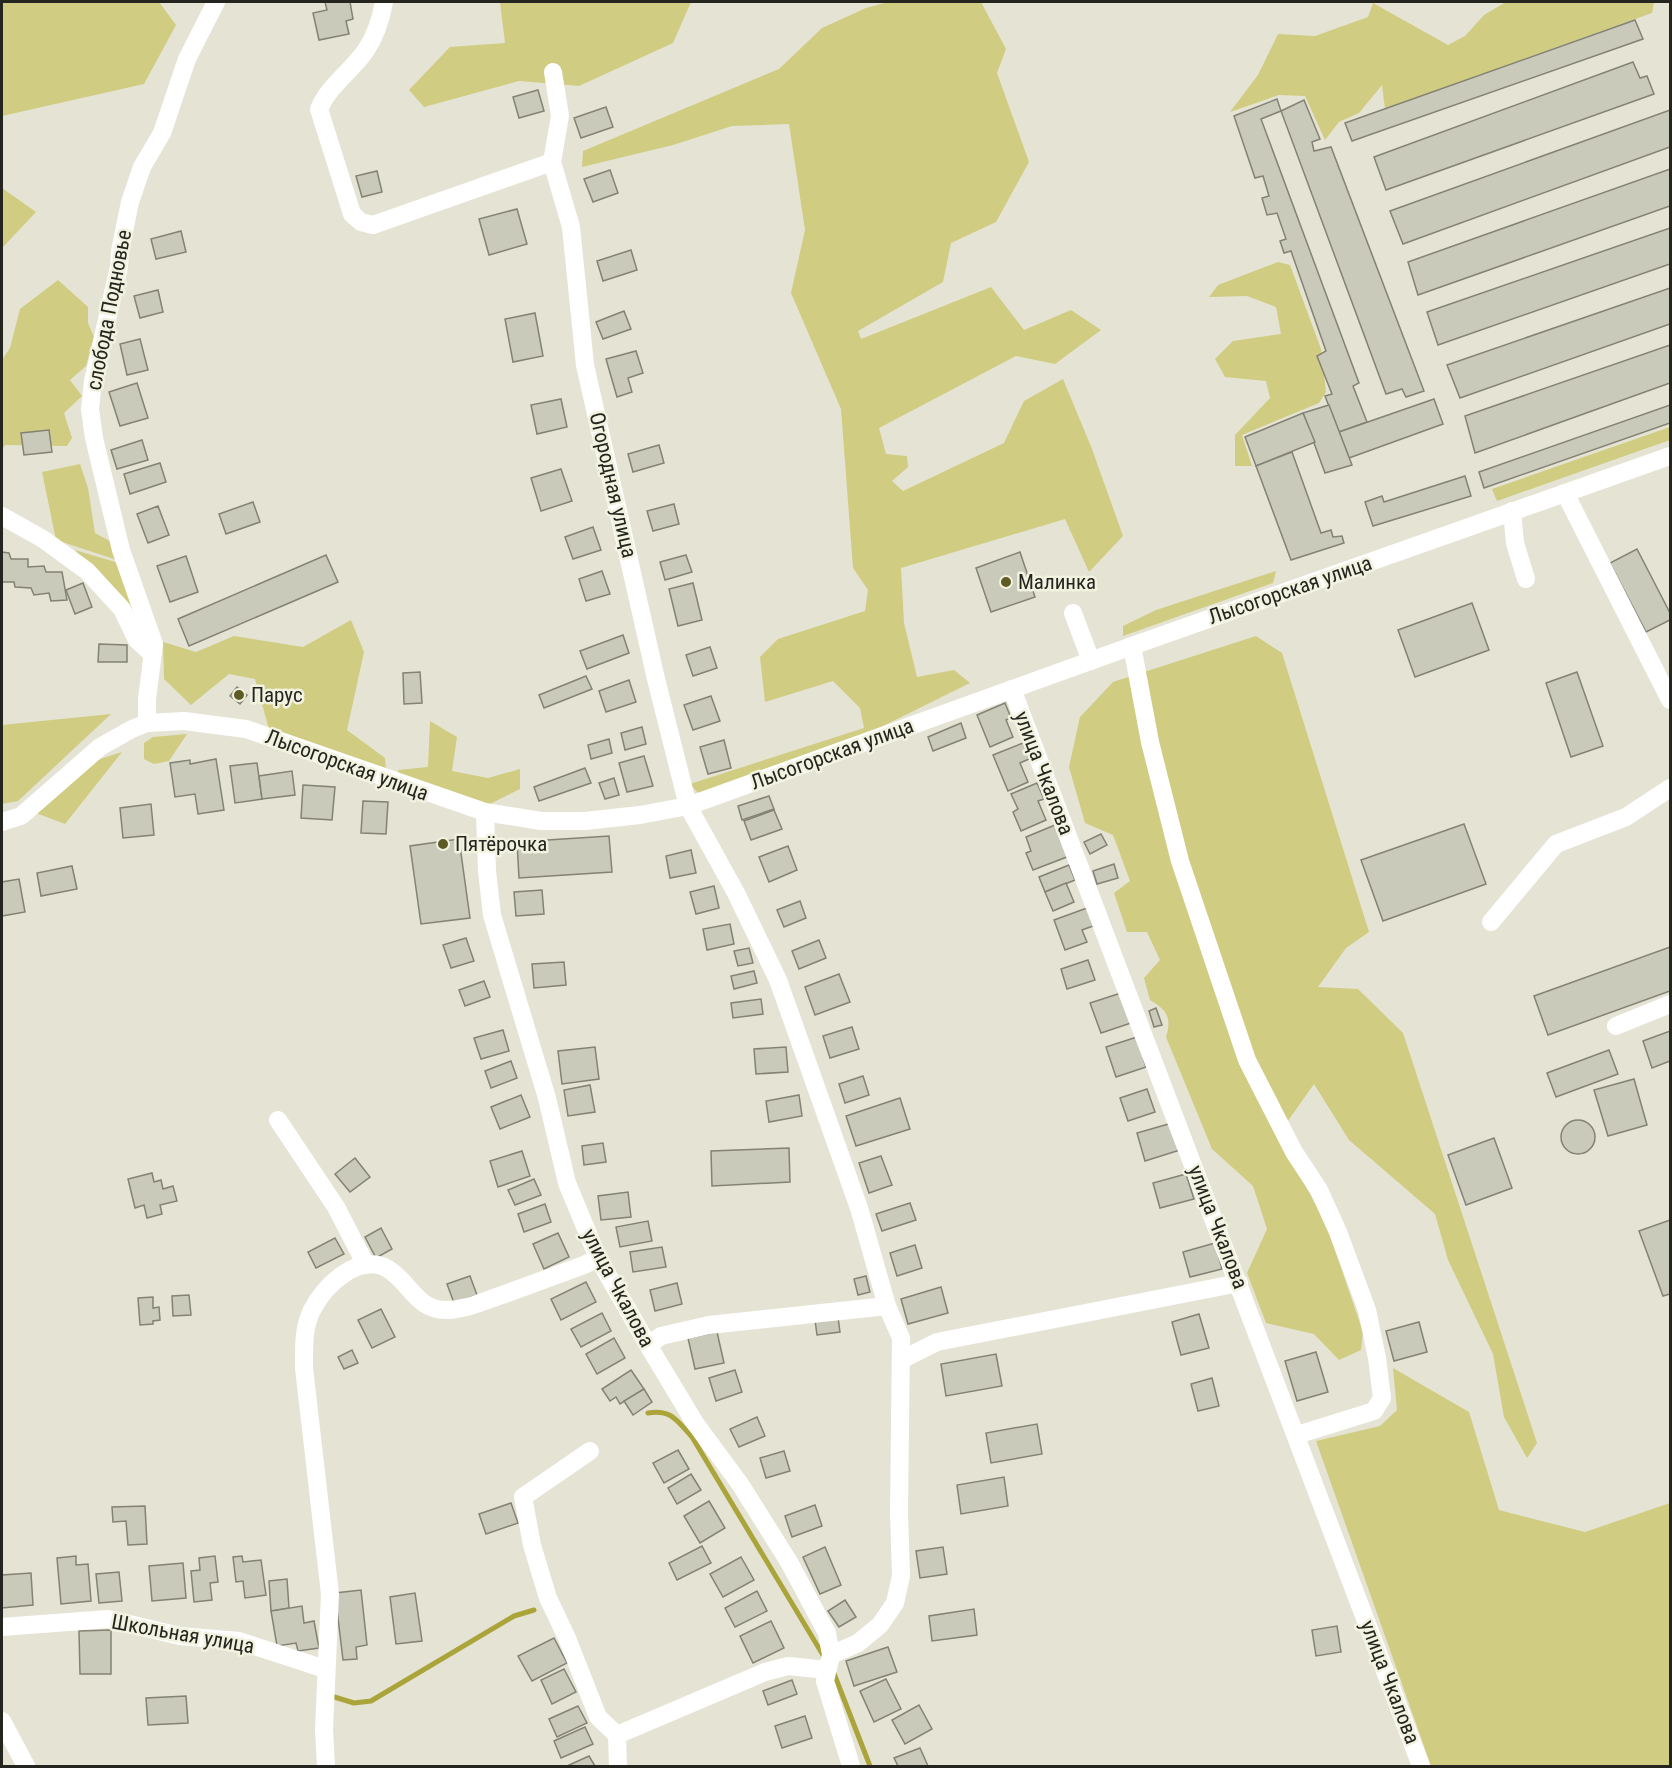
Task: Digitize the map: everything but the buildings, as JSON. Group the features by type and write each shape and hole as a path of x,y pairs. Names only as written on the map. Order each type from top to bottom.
{"street":[{"name":"слобода Подновье","path":"151,643 121,550 94,438 90,409 93,381 119,267 130,202 142,167 162,133 187,59 216,2"},
{"path":"384,2 380,22 365,51 323,98 319,109 352,214 361,222 374,225 552,162 560,116 553,72"},
{"name":"Огородная улица","path":"552,162 571,227 585,365 687,806 736,893 778,980 859,1208 887,1306 901,1338 901,1360"},
{"name":"Лысогорская улица","path":"2,822 21,816 100,747 132,729 147,723 184,721 246,729 485,812 541,821 585,821 640,815 687,806 1091,660 1671,456"},
{"path":"1565,493 1671,700"},
{"path":"1512,511 1515,543 1526,579"},
{"path":"2,516 43,539 87,571 122,609 137,640 151,643 147,723"},
{"path":"1073,613 1091,660"},
{"path":"1132,646 1150,742 1180,861 1247,1060 1294,1152 1319,1190 1338,1232 1367,1310 1382,1398 1374,1411 1297,1436"},
{"name":"улица Чкалова","path":"1012,689 1421,1767"},
{"path":"1491,922 1557,844 1626,817 1671,788"},
{"name":"улица Чкалова","path":"485,812 487,871 492,915 547,1098 567,1183 598,1258 648,1345 695,1423 740,1484 789,1562 827,1633 829,1662 825,1681 851,1767"},
{"path":"1616,1026 1671,1004"},
{"path":"278,1120 336,1207 366,1265"},
{"path":"326,1767 324,1729 330,1594 304,1368 304,1338 312,1310 328,1287 344,1273 366,1265 379,1265 390,1270 424,1305 444,1310 468,1307 584,1266 598,1258"},
{"path":"617,1735 765,1672 788,1666 829,1662 880,1625 895,1603 901,1576 901,1360 936,1342 1239,1283"},
{"path":"648,1345 661,1336 709,1326 887,1306"},
{"path":"590,1451 523,1497 539,1570 548,1598 567,1638 598,1717 617,1735 618,1767"},
{"name":"Школьная улица","path":"2,1627 108,1619 180,1636 239,1641 326,1669"},
{"path":"2,1721 26,1767"}],"shaded area":[{"path":"2,2 159,2 176,25 144,84 2,116"},
{"path":"500,2 691,2 673,43 579,86 519,81 424,107 409,90 450,47 505,43"},
{"path":"888,2 981,2 1006,49 997,73 1029,162 996,222 951,243 943,282 858,331 861,339 991,287 1024,330 1071,310 1101,330 1055,364 1016,356 879,428 886,454 907,456 908,467 892,481 903,491 1004,443 1024,401 1063,379 1092,449 1123,536 1089,572 1065,519 901,568 904,623 917,677 954,670 970,683 865,735 698,793 690,784 864,728 860,708 833,681 765,702 760,657 778,639 865,611 868,590 853,568 841,409 791,293 805,230 789,124 732,126 673,145 582,167 583,151 779,69 822,28 866,8"},
{"path":"1506,2 1654,2 1652,13 1385,109 1382,85 1359,113 1339,122 1325,140 1305,96 1279,95 1230,112 1258,75 1278,34 1315,36 1368,17 1373,3 1448,45 1465,36 1484,15"},
{"path":"2,188 36,212 2,248"},
{"path":"1278,262 1290,265 1321,349 1326,392 1319,403 1242,435 1252,466 1235,466 1235,435 1270,398 1266,381 1225,377 1215,359 1233,341 1281,334 1276,307 1247,296 1209,297 1218,285"},
{"path":"58,280 88,307 88,323 94,337 86,366 70,380 82,396 64,413 72,438 67,446 5,445 2,450 2,360 10,348 20,309"},
{"path":"1670,427 1670,440 1497,501 1492,489"},
{"path":"80,464 88,488 95,533 115,544 120,561 56,540 42,472"},
{"path":"75,550 122,564 152,645"},
{"path":"1276,571 1273,583 1123,636 1123,626 1156,610"},
{"path":"351,620 364,652 347,730 385,758 386,770 270,733 255,679 229,674 191,705 164,679 163,642 196,652 234,636 303,647"},
{"path":"1256,636 1282,653 1369,932 1346,948 1318,987 1358,989 1403,1033 1537,1443 1527,1458 1504,1417 1493,1354 1448,1260 1435,1214 1349,1140 1314,1084 1278,1135 1326,1224 1363,1332 1361,1350 1339,1360 1314,1334 1266,1323 1247,1273 1267,1229 1253,1186 1212,1149 1166,1037 1167,1015 1161,1007 1150,1000 1144,978 1160,960 1147,932 1127,932 1114,893 1130,881 1113,835 1085,823 1069,767 1080,717 1113,682"},
{"path":"111,714 18,801 2,804 2,725"},
{"path":"430,721 457,737 452,771 488,778 520,769 520,789 488,805 400,780 398,770 428,767"},
{"path":"187,734 169,761 154,764 144,759 144,743 153,737"},
{"path":"122,752 65,824 36,813 97,760"},
{"path":"1393,1368 1469,1412 1499,1510 1585,1532 1670,1503 1670,1766 1431,1766 1316,1441 1380,1426 1397,1410"}],"waterway":[{"path":"648,1413 669,1415 678,1421 692,1437 823,1655"},
{"path":"331,1696 354,1703 371,1701 514,1616 534,1610"},
{"path":"833,1671 870,1766"}],"place":[{"name":"Малинка","path":"1006,582"},
{"name":"Парус","path":"239,695"},
{"name":"Пятёрочка","path":"443,844"}]}
